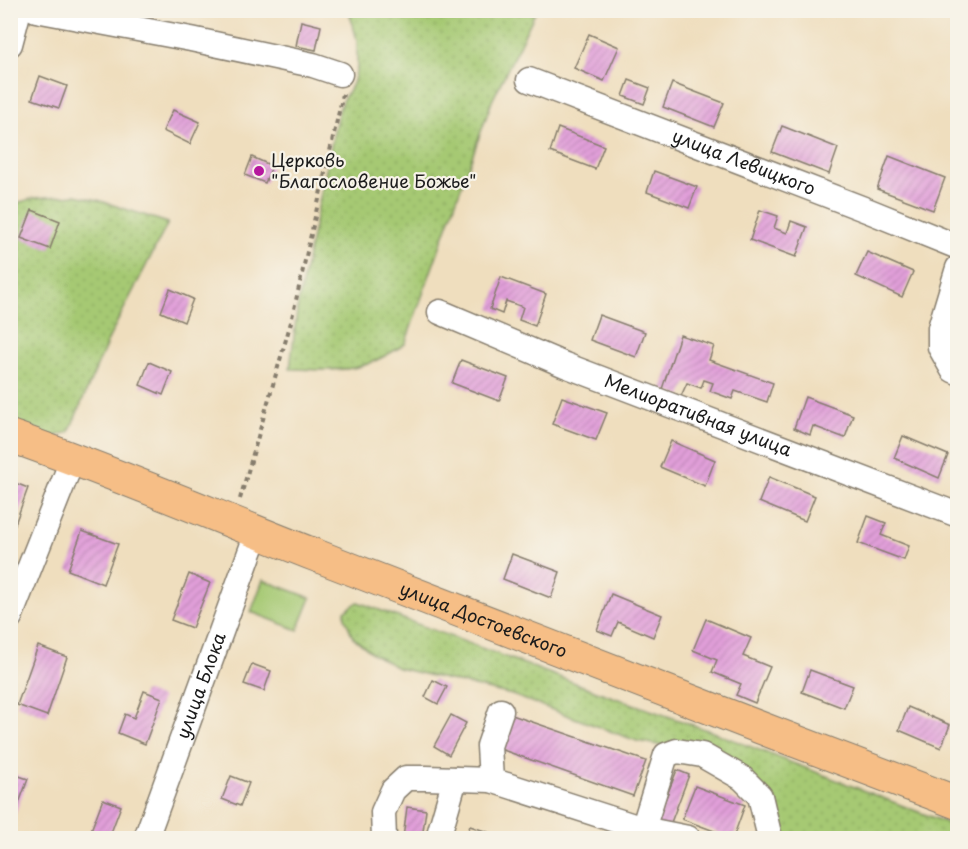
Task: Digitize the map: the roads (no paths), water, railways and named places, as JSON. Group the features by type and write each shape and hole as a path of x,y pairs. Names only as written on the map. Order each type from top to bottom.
{"main road":[{"name":"улица Достоевского","path":"10,436 73,458 245,528 957,803"}],"street":[{"path":"10,44 20,10"},
{"path":"36,10 313,64 340,74"},
{"name":"улица Левицкого","path":"529,80 869,211 957,248"},
{"path":"957,268 940,328 940,347 957,372"},
{"name":"Мелиоративная улица","path":"440,312 565,365 957,515"},
{"path":"10,618 73,458"},
{"name":"улица Блока","path":"146,838 245,528"},
{"path":"490,780 489,746 501,711"},
{"path":"643,829 666,755 677,751 702,755 742,778 760,796 770,838"},
{"path":"384,838 383,812 393,790 406,778 490,780 643,829 688,838"},
{"path":"438,838 455,779"}],"place":[{"name":"Церковь \"Благословение Божье\"","path":"259,171"}]}
